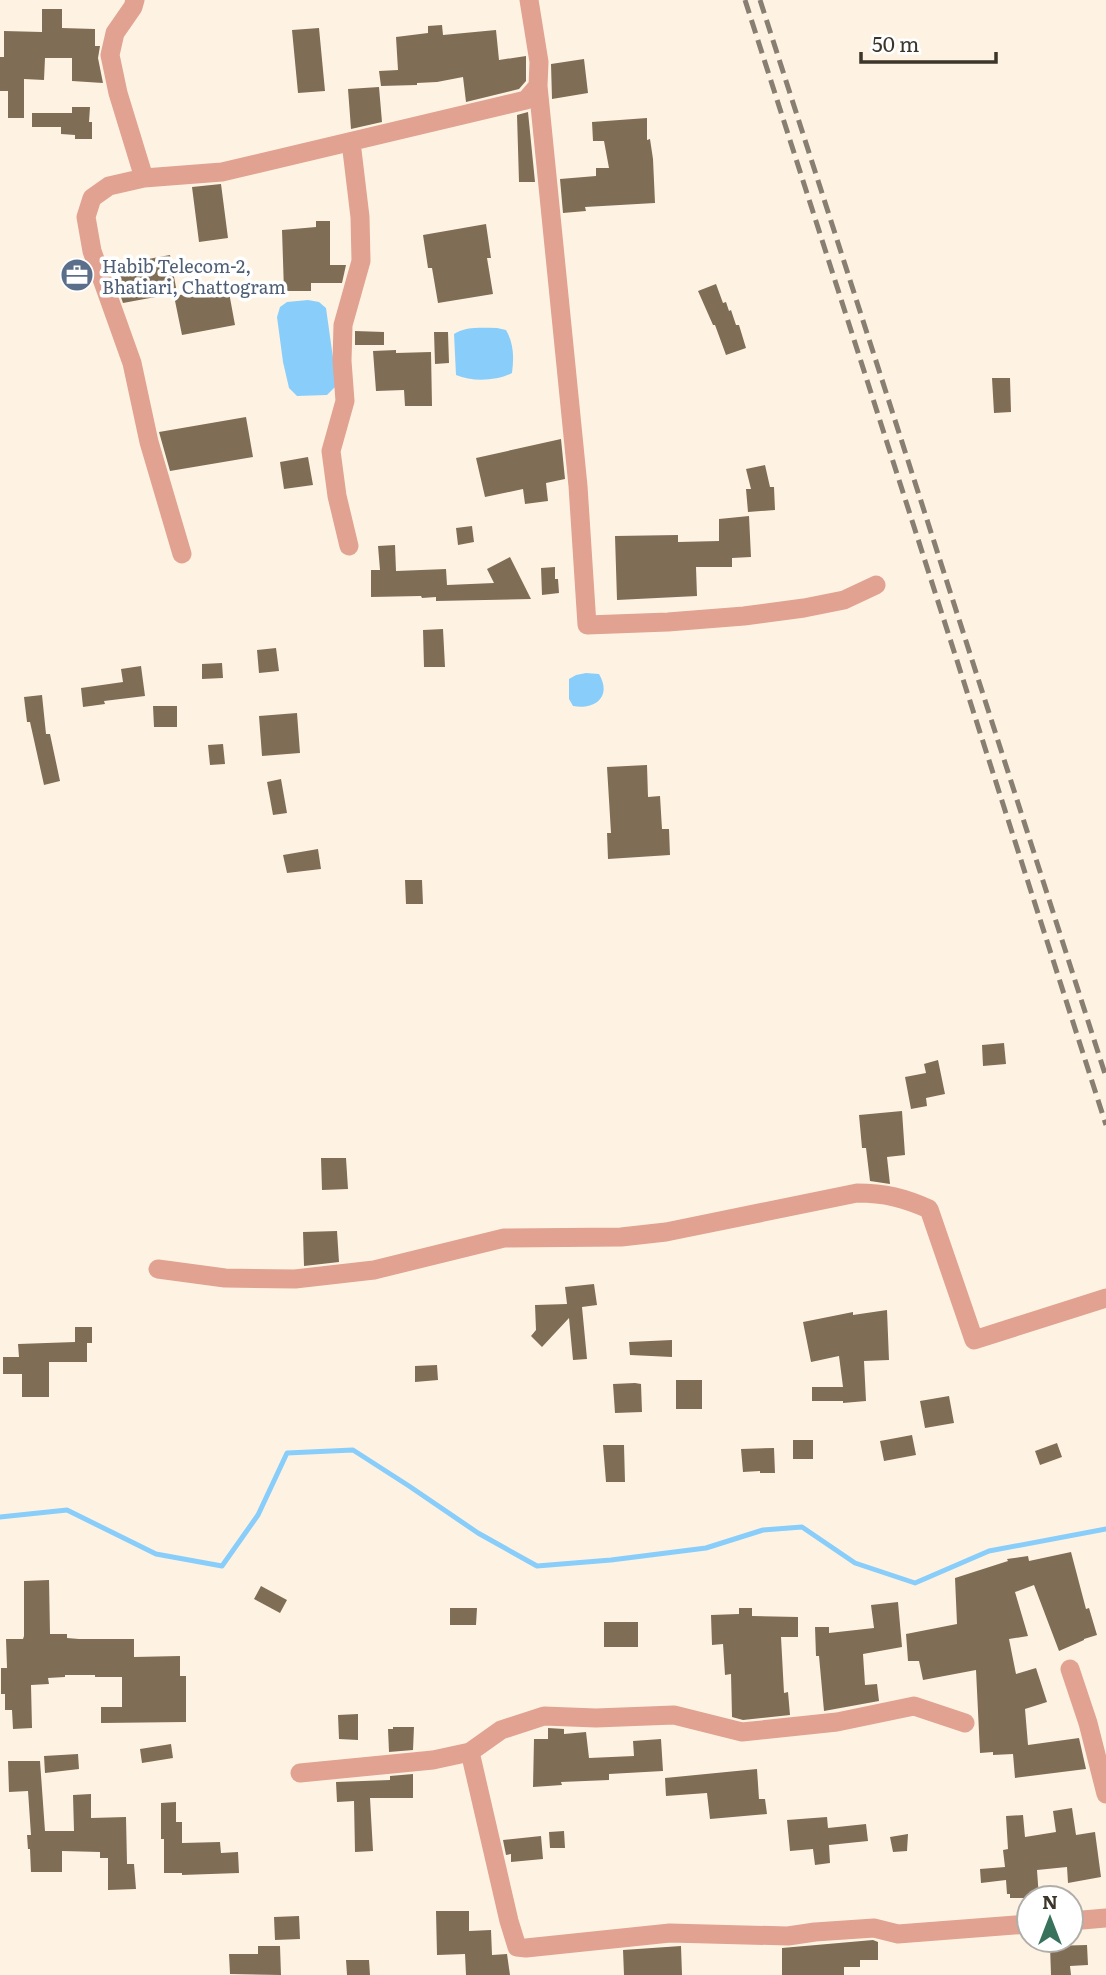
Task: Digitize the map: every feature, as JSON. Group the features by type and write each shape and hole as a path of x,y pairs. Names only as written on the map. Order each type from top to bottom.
{"street":[{"path":"135,0 115,33 110,55 118,93 144,178"},
{"path":"529,0 539,62 538,86 578,486 587,625 668,622 804,608 845,600 876,585"},
{"path":"182,554 149,442 132,363 92,251 86,217 92,198 109,186 144,178 222,172 526,100 538,86"},
{"path":"349,546 337,496 331,451 345,401 343,324 361,261 360,217 351,142"},
{"path":"158,1269 225,1278 295,1279 374,1270 504,1238 621,1237 666,1232 858,1193 881,1193 929,1209 974,1340 1106,1297"},
{"path":"1070,1669 1088,1723 1106,1794"},
{"path":"300,1773 433,1760 470,1752 501,1730 544,1716 674,1716 742,1732 837,1722 914,1706 965,1723"},
{"path":"470,1752 517,1947 670,1933 789,1936 874,1928 898,1934 1015,1925"},
{"path":"1085,1920 1106,1918"}],"water":[{"path":"287,302 319,302 326,308 335,372 335,387 327,395 297,396 289,388 283,362 277,317 280,307"},
{"path":"469,329 506,330 511,341 512,373 484,380 456,375 454,334"},
{"path":"586,673 599,674 603,682 603,695 589,706 573,706 569,699 569,679"}],"building":[{"path":"42,9 62,9 62,28 95,29 95,46 100,46 98,58 103,83 72,81 72,58 45,58 44,80 24,79 24,118 8,118 8,91 0,91 0,57 4,57 4,31 42,32"},
{"path":"442,25 443,35 496,30 499,60 526,56 526,81 519,89 466,102 463,77 417,85 381,86 379,71 398,70 396,37 428,33 428,26"},
{"path":"319,28 325,91 298,93 292,30"},
{"path":"584,59 588,93 552,99 551,64"},
{"path":"379,87 382,122 351,129 348,89"},
{"path":"72,107 90,107 92,139 75,139 75,135 61,134 61,127 32,127 32,113 72,113"},
{"path":"528,112 535,182 519,182 517,115"},
{"path":"647,118 647,140 650,139 653,159 655,203 585,207 586,211 563,213 560,179 596,176 596,168 609,168 604,141 593,141 592,122"},
{"path":"221,184 228,238 199,242 192,187"},
{"path":"316,221 330,221 330,265 346,265 342,283 311,283 311,291 284,291 282,230 316,227"},
{"path":"486,224 491,258 487,258 493,294 438,303 432,268 428,268 423,235"},
{"path":"170,255 177,293 123,303 110,266"},
{"path":"716,284 723,303 726,302 736,325 739,325 746,348 726,355 698,291"},
{"path":"228,287 235,325 182,335 174,296"},
{"path":"355,331 384,332 384,345 355,345"},
{"path":"434,332 448,332 449,363 435,364"},
{"path":"396,350 396,353 431,352 432,406 405,406 404,390 376,391 373,351"},
{"path":"992,378 1010,378 1011,412 994,413"},
{"path":"246,417 253,457 170,471 159,432"},
{"path":"561,439 565,479 546,483 548,501 525,504 523,489 485,497 476,458"},
{"path":"308,457 313,485 284,489 280,462"},
{"path":"765,465 770,487 774,487 775,510 748,512 746,489 751,489 746,469"},
{"path":"749,516 751,557 732,558 732,567 696,567 697,596 617,600 615,536 678,535 678,542 719,541 719,519"},
{"path":"472,526 474,542 458,545 456,528"},
{"path":"395,545 396,571 446,569 447,585 494,583 487,569 510,557 531,599 436,601 436,597 421,596 371,597 371,570 380,570 378,546"},
{"path":"555,567 559,593 542,595 541,568"},
{"path":"443,629 445,667 424,667 423,630"},
{"path":"276,648 279,671 259,673 257,650"},
{"path":"222,663 223,678 202,679 202,664"},
{"path":"141,666 145,696 104,701 105,704 83,707 81,688 123,682 121,669"},
{"path":"42,695 46,734 50,734 60,781 44,785 30,722 27,722 24,697"},
{"path":"153,706 177,706 177,727 154,727"},
{"path":"297,713 300,753 262,756 259,716"},
{"path":"223,744 225,764 210,765 208,745"},
{"path":"647,765 648,797 660,796 662,829 669,829 670,855 608,859 607,833 611,833 607,767"},
{"path":"281,779 287,813 273,815 267,782"},
{"path":"318,849 321,869 287,873 283,855"},
{"path":"405,880 422,880 423,904 406,904"},
{"path":"1004,1043 1006,1064 983,1066 982,1045"},
{"path":"938,1060 945,1094 926,1098 927,1106 911,1109 905,1077 926,1073 924,1064"},
{"path":"902,1111 905,1155 887,1157 890,1184 870,1181 866,1148 862,1148 859,1115"},
{"path":"321,1158 346,1158 348,1189 322,1190"},
{"path":"337,1231 339,1262 304,1266 303,1232"},
{"path":"594,1284 597,1305 582,1307 587,1359 573,1360 569,1318 542,1347 531,1336 536,1330 535,1305 567,1304 565,1287"},
{"path":"887,1310 889,1360 864,1361 866,1401 812,1401 812,1387 843,1387 839,1356 811,1362 803,1322 853,1312 853,1315"},
{"path":"75,1327 92,1327 92,1343 87,1343 87,1362 49,1362 49,1397 22,1397 22,1374 3,1374 3,1357 19,1357 18,1344 75,1342"},
{"path":"672,1340 672,1357 630,1355 629,1342"},
{"path":"437,1365 438,1380 415,1382 415,1366"},
{"path":"676,1380 702,1380 702,1409 676,1409"},
{"path":"613,1384 641,1384 642,1412 615,1413"},
{"path":"949,1396 954,1423 925,1428 920,1401"},
{"path":"912,1435 916,1455 884,1461 880,1441"},
{"path":"793,1440 813,1440 813,1459 793,1459"},
{"path":"1057,1443 1062,1457 1040,1465 1035,1451"},
{"path":"603,1445 624,1445 625,1482 606,1482"},
{"path":"774,1448 775,1473 743,1472 741,1449"},
{"path":"1071,1552 1086,1609 1089,1608 1097,1635 1059,1651 1034,1585 1015,1592 1028,1636 1009,1639 1016,1674 1036,1668 1047,1702 1025,1709 1028,1745 1079,1738 1086,1769 1015,1778 1013,1754 980,1753 976,1670 923,1680 919,1661 908,1661 906,1634 957,1624 955,1578 1008,1561 1007,1559 1028,1556 1029,1561"},
{"path":"49,1580 50,1634 67,1634 67,1638 79,1639 134,1639 134,1657 180,1656 180,1676 186,1676 186,1722 101,1723 101,1707 122,1707 122,1677 65,1675 48,1678 49,1684 31,1685 32,1728 13,1729 12,1710 5,1710 5,1694 1,1694 1,1668 7,1668 6,1639 23,1639 24,1636 24,1581"},
{"path":"261,1586 287,1600 280,1613 254,1599"},
{"path":"898,1602 902,1647 863,1654 865,1685 877,1684 879,1701 824,1711 815,1627 829,1627 829,1633 874,1628 871,1605"},
{"path":"450,1608 477,1608 476,1625 450,1625"},
{"path":"739,1608 752,1608 752,1616 798,1617 798,1637 781,1637 784,1693 788,1692 790,1715 743,1720 732,1717 731,1674 725,1675 723,1644 712,1645 711,1615 739,1614"},
{"path":"604,1622 638,1622 638,1647 604,1647"},
{"path":"358,1714 358,1740 339,1739 338,1715"},
{"path":"414,1727 413,1750 389,1752 388,1729"},
{"path":"548,1728 564,1729 564,1734 586,1732 589,1758 634,1756 633,1741 661,1739 663,1771 609,1774 609,1780 561,1782 562,1785 533,1787 534,1739 548,1739"},
{"path":"171,1744 173,1758 142,1763 140,1749"},
{"path":"78,1754 79,1769 45,1773 44,1756"},
{"path":"8,1761 40,1761 45,1831 74,1831 73,1795 91,1794 91,1818 126,1817 127,1864 134,1864 136,1889 108,1890 108,1858 100,1858 100,1852 62,1851 62,1872 31,1872 27,1835 31,1835 28,1791 9,1792"},
{"path":"757,1769 759,1799 765,1799 767,1814 710,1819 707,1793 666,1796 665,1778"},
{"path":"413,1774 413,1798 370,1798 373,1851 355,1852 354,1801 337,1802 336,1782 390,1780 390,1776"},
{"path":"176,1802 176,1822 182,1822 182,1843 220,1842 221,1853 238,1852 239,1873 164,1873 161,1803"},
{"path":"1072,1808 1076,1835 1095,1832 1101,1877 1068,1883 1067,1867 1037,1870 1038,1884 1015,1884 1015,1898 1010,1898 1010,1894 1007,1894 1006,1880 981,1883 980,1869 1005,1867 1003,1850 1008,1849 1006,1816 1023,1815 1025,1837 1056,1832 1053,1811"},
{"path":"827,1817 828,1828 866,1824 868,1841 829,1845 830,1863 815,1865 813,1849 790,1851 787,1820"},
{"path":"564,1831 565,1848 550,1848 549,1832"},
{"path":"908,1834 907,1851 893,1852 890,1837"},
{"path":"541,1836 543,1859 511,1862 511,1854 506,1855 503,1840"},
{"path":"436,1911 469,1911 469,1931 491,1930 492,1955 507,1954 510,1975 466,1975 465,1954 437,1955"},
{"path":"299,1916 300,1939 275,1940 274,1917"},
{"path":"873,1940 878,1942 878,1960 860,1960 860,1967 844,1967 844,1975 782,1975 782,1948"},
{"path":"1085,1945 1088,1965 1070,1966 1071,1975 1051,1975 1050,1954 1085,1954"},
{"path":"258,1946 280,1946 281,1975 230,1974 229,1954 258,1954"},
{"path":"681,1946 682,1975 624,1975 623,1950"},
{"path":"346,1960 369,1960 370,1975 347,1975"}],"waterway":[{"path":"0,1517 67,1510 156,1554 222,1566 258,1515 287,1453 353,1450 478,1533 537,1566 706,1548 763,1530 802,1527 855,1563 915,1583 989,1551 1106,1529"}],"railway":[{"path":"745,0 1106,1125"},
{"path":"760,0 1106,1077"}],"place":[{"name":"Habib Telecom-2, Bhatiari, Chattogram","path":"77,275"}]}
